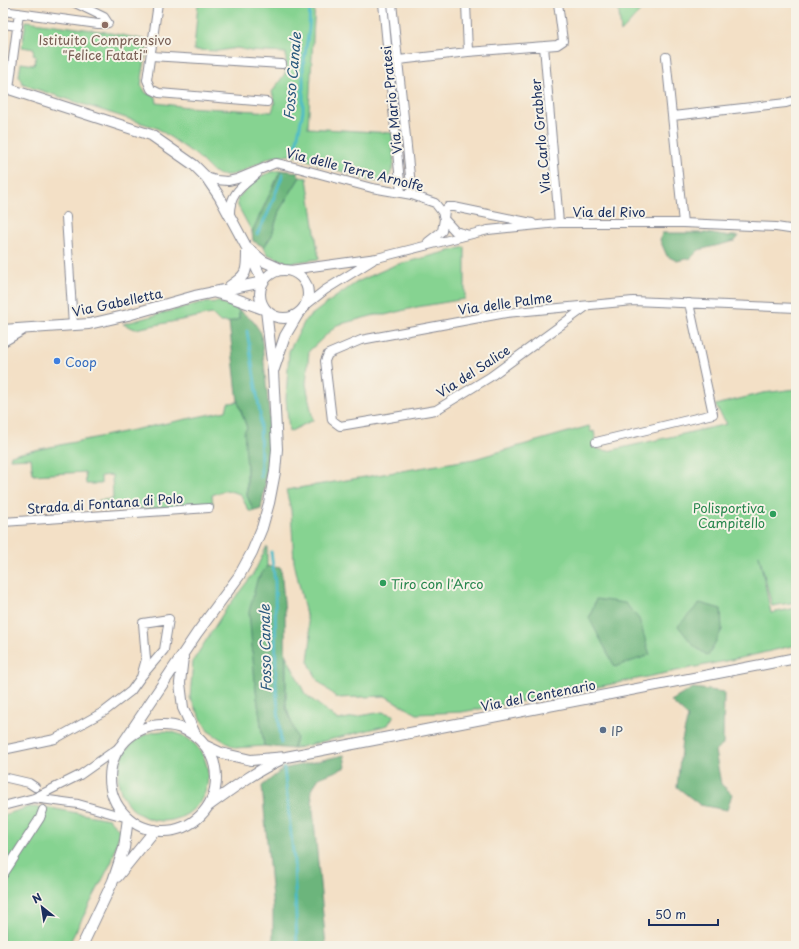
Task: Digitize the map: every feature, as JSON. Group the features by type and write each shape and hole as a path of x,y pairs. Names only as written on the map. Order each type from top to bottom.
{"street":[{"path":"3,11 98,24 108,23 104,17 75,3"},
{"path":"158,3 147,80 151,89 159,93 267,102"},
{"name":"Via Mario Pratesi","path":"383,3 390,61 401,193"},
{"name":"Via Mario Pratesi","path":"392,3 412,195"},
{"path":"466,3 468,52"},
{"path":"390,61 468,52 556,46 563,41 558,3"},
{"path":"19,13 18,26 6,88 151,135 194,165 206,177 230,216 263,282"},
{"path":"3,24 18,26"},
{"name":"Via Carlo Grabher","path":"544,46 559,223"},
{"path":"151,56 282,64"},
{"path":"666,57 683,222"},
{"path":"673,116 786,104 796,100"},
{"name":"Via delle Terre Arnolfe","path":"206,177 228,181 237,179 276,163 372,188 412,195 434,203 439,206 444,219 455,231 461,234 466,234"},
{"path":"230,216 230,205 235,194 244,184 266,167"},
{"path":"298,314 290,318 272,316 262,304 260,289 263,282 271,273 377,258 424,245 442,231 445,210 448,207 542,225"},
{"path":"66,217 73,325"},
{"name":"Via del Rivo","path":"424,245 488,230 559,223 683,222 796,230"},
{"path":"247,248 263,261 298,274 304,280 308,288 306,305"},
{"path":"226,289 240,280 247,269 247,248"},
{"path":"273,371 285,336 298,314 306,305 325,290 377,258"},
{"name":"Via Gabelletta","path":"3,330 89,324 212,292 263,282"},
{"path":"212,292 266,310"},
{"name":"Via delle Palme","path":"328,354 366,339 506,313 633,301 796,308"},
{"path":"243,302 259,315 268,330"},
{"path":"596,442 713,414 689,303"},
{"name":"Via del Salice","path":"328,354 325,361 332,420 340,426 436,410 490,377 587,306"},
{"path":"82,946 113,881 124,848 128,818 118,806 112,792 110,776 113,760 197,633 239,576 252,552 262,528 271,495 278,448 273,371 266,310"},
{"name":"Via Gabelletta","path":"3,341 8,337 26,329"},
{"name":"Strada di Fontana di Polo","path":"3,522 209,508"},
{"path":"3,750 55,740 105,712 131,691 164,650 169,619 143,623 146,659 141,677"},
{"path":"183,655 180,683 183,708 196,736"},
{"name":"Via del Centenario","path":"206,746 222,753 251,760 286,757 796,658"},
{"path":"3,806 34,798 80,775 121,746 133,734 148,727 165,725 181,728 196,736 206,746 214,761 216,776 214,792 208,807 198,818 185,826 170,830 156,830 141,826 128,818 78,804 34,798"},
{"name":"Via del Centenario","path":"208,807 242,781 264,767 286,757"},
{"path":"3,777 29,783 35,787"},
{"path":"3,875 40,818 43,810"},
{"path":"113,881 156,830"}],"green space":[{"path":"198,3 315,3 308,128 392,133 394,165 387,182 370,181 292,155 271,157 241,172 231,175 220,175 212,171 196,155 157,128 33,88 22,83 19,76 21,63 34,65 36,56 33,55 34,49 22,47 26,21 100,31 148,40 141,85 146,93 156,97 157,103 187,107 272,112 275,102 272,92 286,72 286,53 251,51 237,48 218,51 194,50"},
{"path":"618,3 648,3 621,32"},
{"path":"281,170 252,232 238,206 237,199 261,176"},
{"path":"281,170 297,172 300,177 279,211 272,235 264,247 253,241 252,232"},
{"path":"300,177 307,178 319,259 289,263 267,254 264,247 272,235 279,211"},
{"path":"662,233 707,233 724,236 739,236 735,241 699,250 691,258 677,261 667,256 660,240"},
{"path":"465,247 465,299 417,307 385,315 375,315 337,325 309,351 306,384 313,420 289,432 286,399 289,351 306,319 357,282 395,265"},
{"path":"219,302 239,310 239,319 229,322 220,322 212,314 135,329 123,324 200,303"},
{"path":"239,310 253,321 261,333 270,422 271,449 261,509 254,511 247,496 247,468 244,432 247,428 238,402 229,322 239,319"},
{"path":"796,389 796,602 772,606 759,555 771,613 796,608 796,645 745,657 563,694 462,712 417,714 385,696 337,698 318,681 308,661 311,637 294,562 291,510 286,490 474,459 589,426 591,432 594,431 597,449 608,451 727,424 715,405 763,393"},
{"path":"238,402 247,428 247,496 254,511 249,511 240,494 226,490 212,495 213,504 124,510 125,506 98,509 99,500 113,499 112,475 101,476 101,484 86,484 85,472 33,475 31,458 10,459 11,455 226,411 228,403"},
{"path":"267,546 267,566 257,580 255,683 264,746 235,748 208,731 190,698 193,661 224,612 254,573"},
{"path":"267,566 281,568 285,613 286,707 297,738 293,749 264,746 255,683 249,612 257,580"},
{"path":"596,599 625,603 639,619 650,655 615,667 589,618"},
{"path":"700,603 721,609 722,630 708,656 694,646 678,626"},
{"path":"286,655 305,694 338,720 382,712 394,715 388,725 293,749 297,738 286,707"},
{"path":"693,688 724,692 723,745 715,751 721,784 732,794 727,810 700,805 677,787 682,740 688,717 671,701"},
{"path":"163,731 180,734 195,744 205,759 208,776 205,793 195,808 180,818 163,821 146,818 131,808 121,793 118,776 121,759 131,744 146,734"},
{"path":"344,755 346,767 319,778 311,790 326,946 273,946 273,909 262,786 283,769"},
{"path":"29,807 50,808 109,819 120,831 112,861 68,946 3,946 4,815"}],"waterway":[{"name":"Fosso Canale","path":"293,151 296,145 303,111 303,67 309,29 310,3"},
{"name":"Fosso Canale","path":"257,234 268,213 283,174"},
{"name":"Fosso Canale","path":"247,331 260,413 261,477"},
{"name":"Fosso Canale","path":"271,552 275,582 276,686 281,743"},
{"name":"Fosso Canale","path":"284,768 294,862 297,946"}],"tunnel":[{"path":"35,787 42,797 43,810"}],"place":[{"name":"Istituito Comprensivo \"Felice Fatati\"","path":"105,25"},
{"name":"Coop","path":"57,361"},
{"name":"Polisportiva Campitello","path":"773,514"},
{"name":"Tiro con l'Arco","path":"383,583"},
{"name":"IP","path":"603,730"}]}
